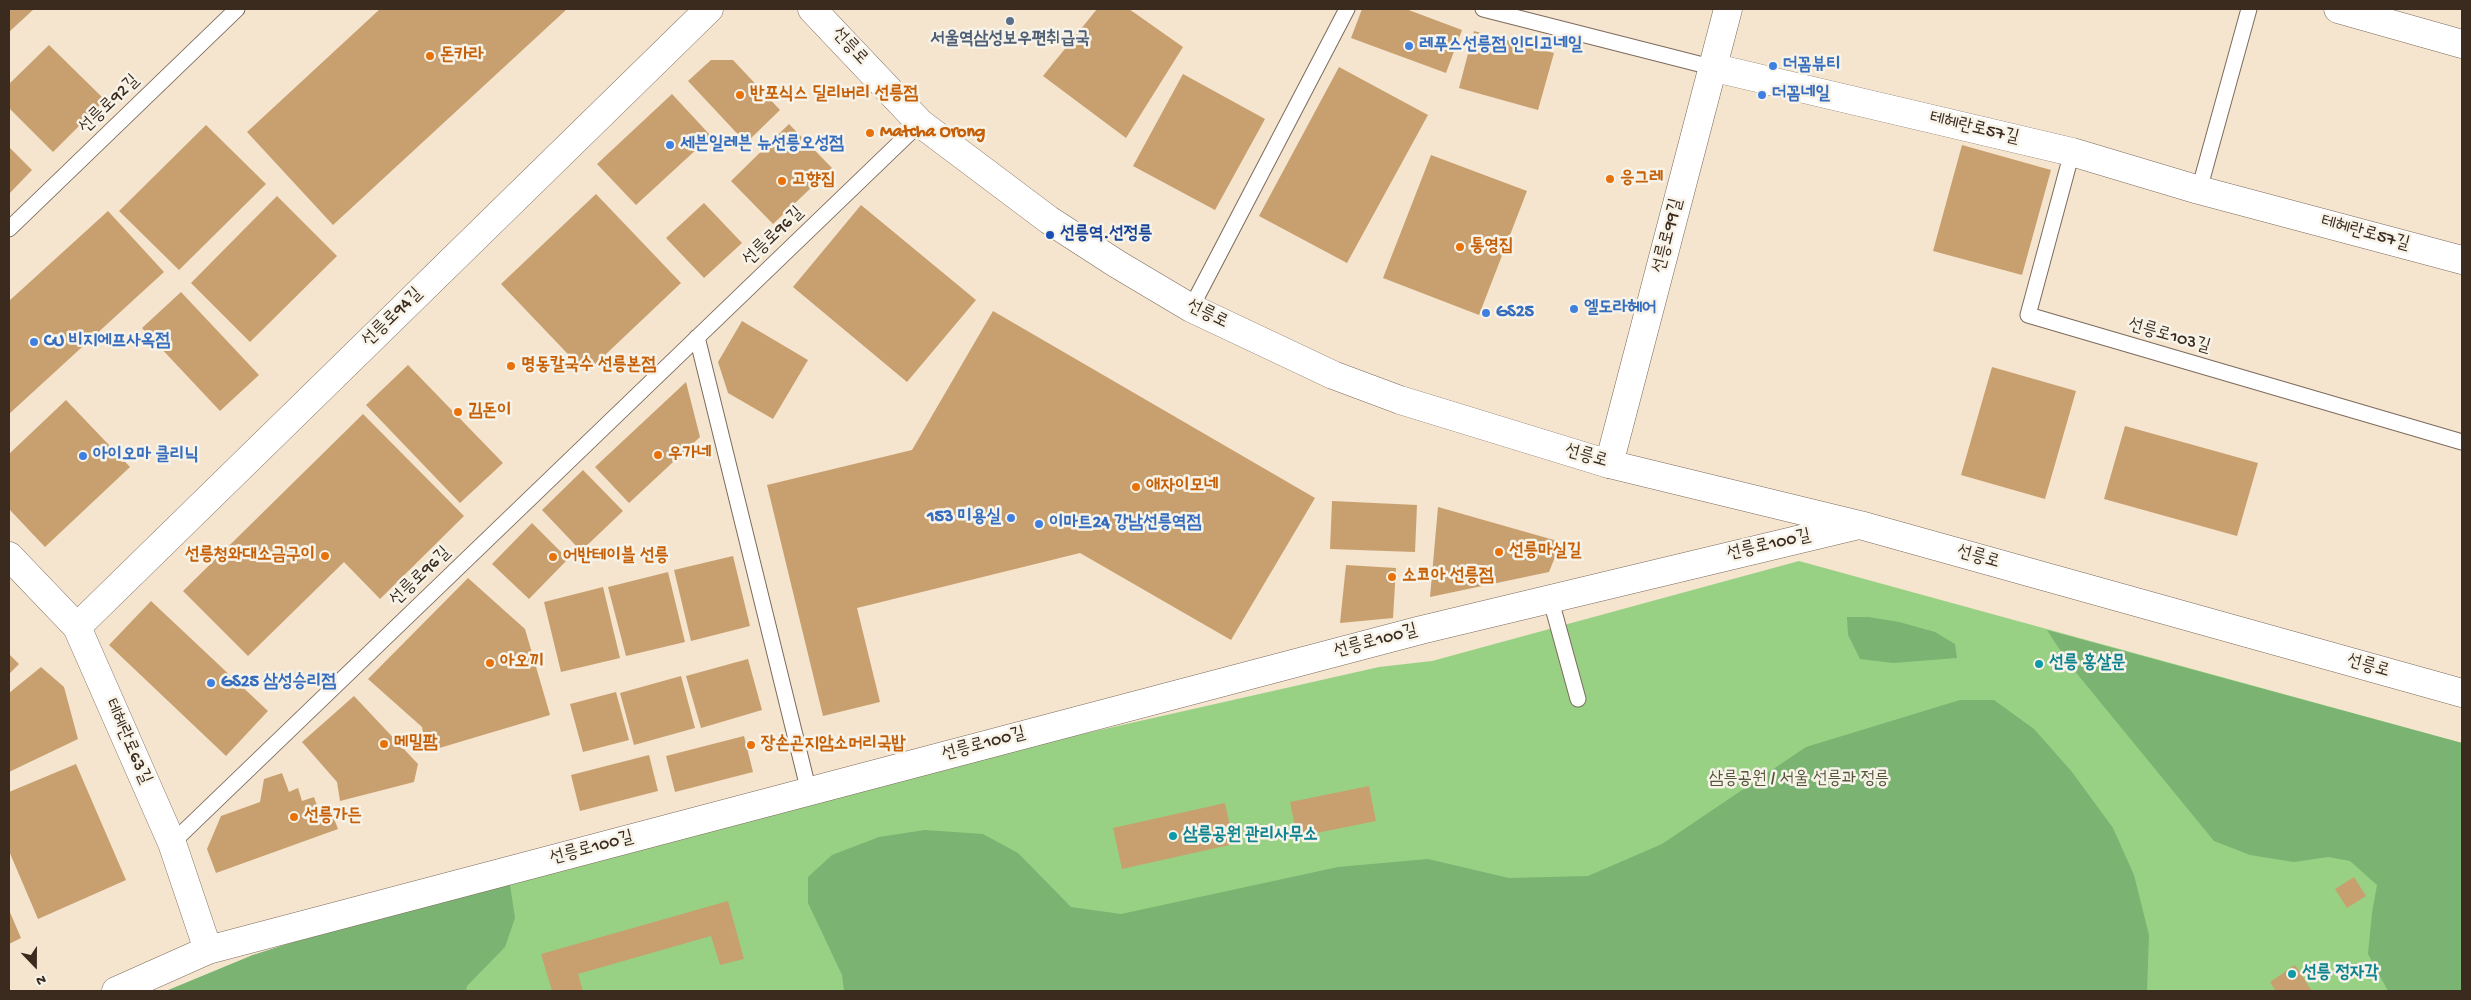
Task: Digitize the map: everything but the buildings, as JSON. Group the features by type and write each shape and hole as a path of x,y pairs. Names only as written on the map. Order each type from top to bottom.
{"street":[{"name":"선릉로94길","path":"77,627 709,9"},
{"name":"선릉로","path":"812,9 920,123 1049,220 1117,264 1191,308 1333,375 1400,400 1609,464 1860,525 2462,693"},
{"name":"선릉로99길","path":"1609,464 1711,67 1728,9"},
{"path":"2338,9 2462,44"},
{"name":"테헤란로57길","path":"1711,67 2072,152 2199,190 2462,260"},
{"name":"선릉로100길","path":"116,991 208,950 1550,598 1860,525"},
{"name":"테헤란로63길","path":"9,556 77,627 172,843 208,950"}],"lane":[{"name":"선릉로92길","path":"9,229 237,9"},
{"path":"1191,308 1347,9"},
{"name":"테헤란로57길","path":"1483,9 1711,67"},
{"path":"2199,190 2249,9"},
{"name":"선릉로96길","path":"172,843 920,123"},
{"name":"선릉로103길","path":"2072,152 2028,315 2462,442"},
{"path":"697,337 809,792"},
{"path":"1550,598 1578,698"}],"green space":[{"name":"삼릉공원 / 서울 선릉과 정릉","path":"1799,561 2462,743 2462,991 166,991 253,955 883,779 1379,667 1432,661"},
{"path":"1847,617 1868,617 1899,622 1935,632 1955,644 1957,658 1893,663 1860,659 1848,635"},
{"path":"2047,630 2462,743 2462,991 2388,991 2368,954 2377,885 2350,861 2328,857 2294,862 2250,855 2214,841 2069,664"},
{"path":"1960,700 1994,700 2034,729 2072,772 2113,828 2134,875 2149,935 2147,991 844,991 842,975 808,903 808,877 832,855 879,837 925,830 983,834 1018,853 1071,907 1121,914 1338,867 1428,859 1509,878 1588,876 1662,844 1806,747"},
{"path":"509,878 515,918 505,947 467,986 466,991 166,991 253,955 438,895"}],"place":[{"name":"서울역삼성보우편취급국","path":"1010,21"},
{"name":"레푸스선릉점 인디고네일","path":"1409,46"},
{"name":"돈카라","path":"430,56"},
{"name":"더꼼뷰티","path":"1773,66"},
{"name":"반포식스 딜리버리 선릉점","path":"740,95"},
{"name":"더꼼네일","path":"1762,95"},
{"name":"Matcha Orong","path":"870,133"},
{"name":"세븐일레븐 뉴선릉오성점","path":"670,145"},
{"name":"응그레","path":"1610,179"},
{"name":"고향집","path":"782,181"},
{"name":"선릉역.선정릉","path":"1050,235"},
{"name":"통영집","path":"1460,247"},
{"name":"엘도라헤어","path":"1574,309"},
{"name":"GS25","path":"1486,313"},
{"name":"CU 비지에프사옥점","path":"34,342"},
{"name":"명동칼국수 선릉본점","path":"511,366"},
{"name":"김돈이","path":"458,412"},
{"name":"우가네","path":"658,455"},
{"name":"아이오마 클리닉","path":"83,456"},
{"name":"애자이모네","path":"1136,487"},
{"name":"153 미용실","path":"1011,518"},
{"name":"이마트24 강남선릉역점","path":"1039,524"},
{"name":"선릉마실길","path":"1499,552"},
{"name":"선릉청와대소금구이","path":"325,556"},
{"name":"어반테이블 선릉","path":"553,557"},
{"name":"소코아 선릉점","path":"1392,577"},
{"name":"아오끼","path":"490,663"},
{"name":"선릉 홍살문","path":"2039,664"},
{"name":"GS25 삼성승리점","path":"211,683"},
{"name":"메밀팜","path":"384,744"},
{"name":"장손곤지암소머리국밥","path":"751,745"},
{"name":"선릉가든","path":"294,817"},
{"name":"삼릉공원 관리사무소","path":"1173,836"},
{"name":"선릉 정자각","path":"2292,974"}]}
